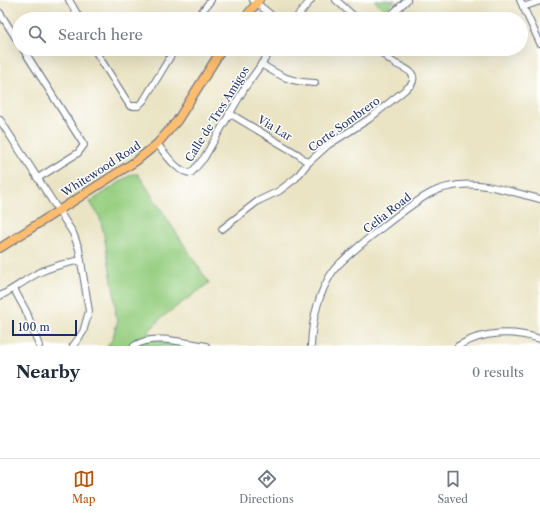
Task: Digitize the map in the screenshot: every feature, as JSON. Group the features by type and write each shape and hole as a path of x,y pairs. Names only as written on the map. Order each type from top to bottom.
{"main road":[{"path":"249,12 256,1"},
{"name":"Whitewood Road","path":"0,248 136,161 157,144 177,121 218,56"}],"street":[{"path":"69,0 76,12"},
{"path":"202,12 211,0"},
{"path":"336,0 349,12"},
{"path":"394,12 407,0"},
{"path":"520,0 525,12"},
{"path":"256,1 268,12"},
{"path":"301,12 311,1"},
{"path":"523,8 540,1"},
{"path":"0,14 12,32"},
{"path":"528,18 540,43"},
{"path":"27,56 84,145 78,153 38,178"},
{"path":"98,56 130,106 138,106 144,100 171,56"},
{"name":"Calle de Tres Amigos","path":"157,144 178,169 191,173 204,158 229,113 267,56"},
{"name":"Corte Sombrero","path":"222,229 258,201 279,191 296,178 308,163 328,144 369,119 411,85 414,80 414,75 410,71 392,62 386,56"},
{"path":"261,64 284,78 301,82 315,83"},
{"name":"Via Lar","path":"229,113 299,155 308,163"},
{"path":"0,120 73,233 81,260 89,311 82,332 73,346"},
{"name":"Celia Road","path":"311,346 312,324 321,294 334,270 352,252 432,192 460,185 488,187 540,199"},
{"path":"0,296 14,289 38,273 58,264 81,260"},
{"path":"14,289 27,313 39,346"},
{"path":"458,346 481,335 512,334 539,337"},
{"path":"134,346 142,340 171,340 206,346"}],"green space":[{"path":"374,0 395,0 385,11"},
{"path":"132,174 138,174 209,283 161,318 147,333 197,346 107,346 112,340 118,320 116,319 115,299 100,218 90,202"}]}
